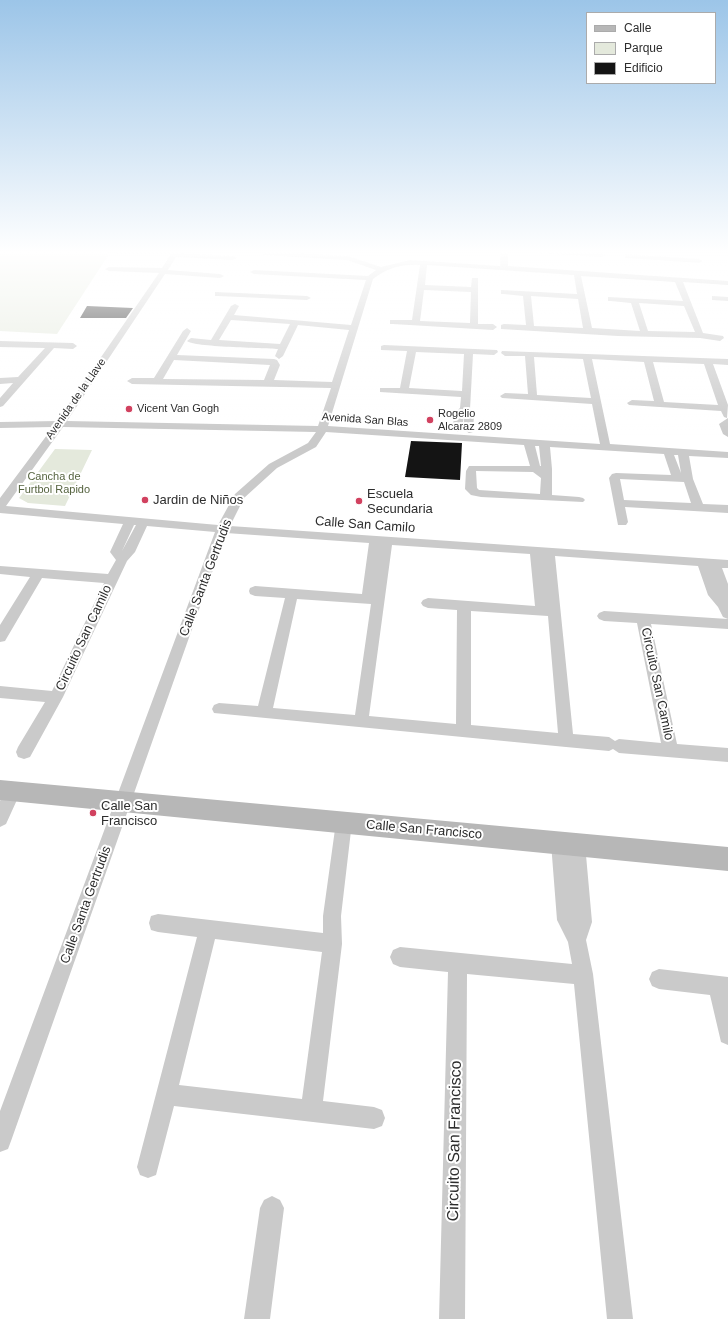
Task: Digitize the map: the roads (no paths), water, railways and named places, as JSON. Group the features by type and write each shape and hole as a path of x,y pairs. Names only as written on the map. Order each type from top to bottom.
{"street":[{"name":"Avenida de la Llave","path":"0,506 63,420 135,313"},
{"path":"213,343 231,313"},
{"name":"Calle Santa Gertrudis","path":"0,1141 222,529 239,496 273,466 312,445 320,436 355,325 361,313"},
{"path":"416,323 419,313"},
{"path":"474,313 474,326"},
{"path":"529,313 530,329"},
{"path":"584,313 588,331"},
{"path":"638,313 645,334"},
{"path":"691,313 700,335"},
{"path":"228,317 324,324 331,326 355,325"},
{"path":"278,358 295,322"},
{"path":"393,322 493,327"},
{"path":"504,328 700,335 720,338"},
{"path":"157,381 187,331"},
{"path":"191,341 283,347"},
{"path":"0,344 72,346"},
{"path":"0,404 51,346"},
{"path":"384,348 494,352"},
{"path":"404,391 412,349"},
{"path":"463,430 469,414 465,409 469,351"},
{"path":"506,353 728,362"},
{"path":"529,354 533,398"},
{"path":"587,356 592,401 600,443"},
{"path":"172,357 274,362 276,365 268,382"},
{"path":"648,359 660,404"},
{"path":"632,403 660,404 726,412 707,361"},
{"path":"0,381 21,380"},
{"path":"132,381 336,383"},
{"path":"383,390 466,394"},
{"path":"505,396 592,401"},
{"name":"Avenida San Blas","path":"0,416 63,420 463,430 600,443 668,452 728,455"},
{"name":"Avenida San Blas","path":"0,424 63,420"},
{"path":"728,421 724,424 728,434"},
{"name":"Avenida San Blas","path":"322,426 544,444 600,443 728,446"},
{"path":"529,443 536,469"},
{"path":"544,444 546,498"},
{"path":"668,452 698,508"},
{"path":"683,452 683,478"},
{"path":"546,474 536,469 473,468 471,471 471,489 475,493 481,494 579,500"},
{"path":"622,522 614,478 616,476 683,478"},
{"path":"619,503 728,509"},
{"name":"Calle San Camilo","path":"0,510 222,529 728,564"},
{"path":"122,559 116,552 130,521"},
{"name":"Circuito San Camilo","path":"24,752 56,697 112,579 122,559 129,552 143,522"},
{"path":"361,722 373,599 381,540"},
{"path":"542,551 548,612 566,741"},
{"path":"709,563 714,595 725,609"},
{"name":"Circuito San Camilo","path":"0,579 5,571 112,579"},
{"path":"0,637 5,618 38,573"},
{"path":"255,591 373,599"},
{"path":"264,713 292,594"},
{"path":"428,603 548,612"},
{"path":"463,731 464,606"},
{"name":"Circuito San Camilo","path":"604,616 728,624"},
{"name":"Circuito San Camilo","path":"643,618 670,750"},
{"name":"Circuito San Camilo","path":"0,692 56,697"},
{"name":"Circuito San Camilo","path":"219,709 728,755"},
{"path":"0,819 6,790"},
{"name":"Calle San Francisco","path":"6,790 728,859"},
{"path":"311,1111 334,944 332,916 344,822"},
{"path":"568,844 583,922 577,940 583,974 620,1319"},
{"path":"158,923 334,944"},
{"path":"148,1167 208,929"},
{"path":"400,957 583,974"},
{"name":"Circuito San Francisco","path":"452,1319 458,963"},
{"path":"659,980 723,986 728,1035"},
{"path":"166,1094 374,1118"},
{"path":"257,1319 272,1208"}],"place":[{"name":"Vicent Van Gogh","path":"129,409"},
{"name":"Rogelio Alcaraz 2809","path":"430,420"},
{"name":"Jardin de Niños","path":"145,500"},
{"name":"Escuela Secundaria","path":"359,501"},
{"name":"Calle San Francisco","path":"93,813"}],"park label":[{"name":"Cancha de Furtbol Rapido","path":"54,483"}]}
